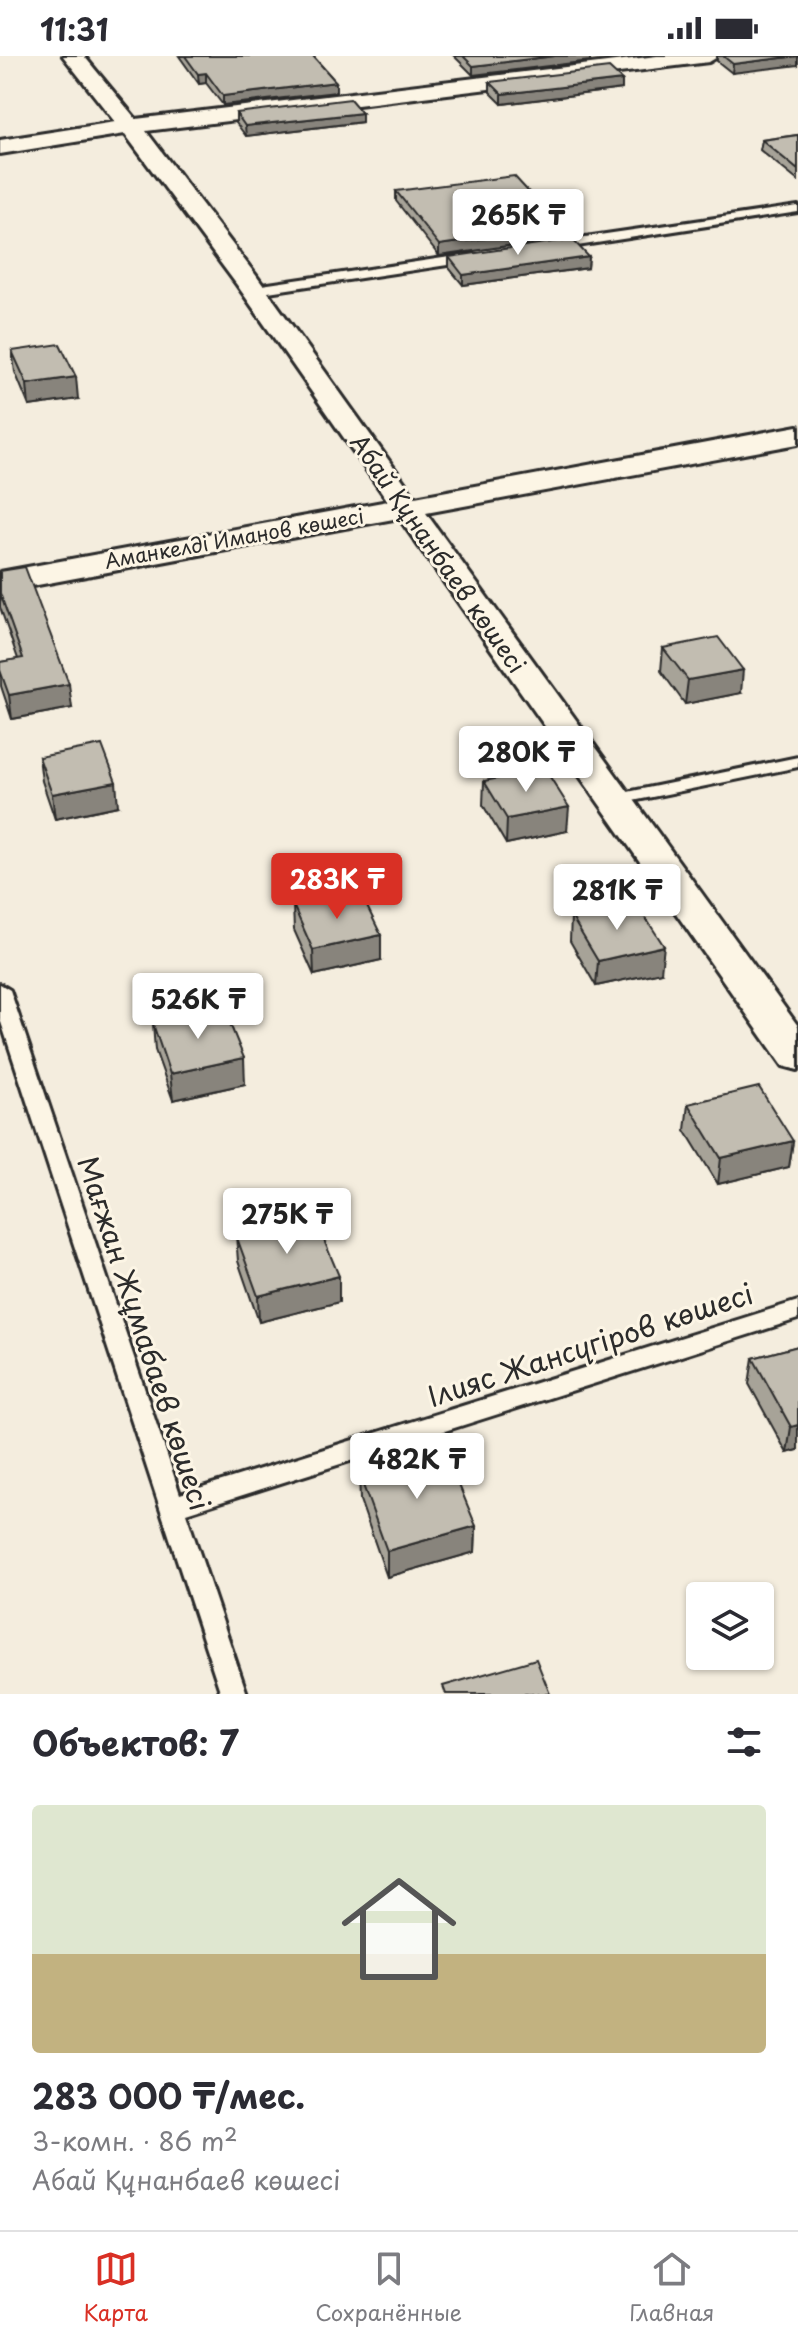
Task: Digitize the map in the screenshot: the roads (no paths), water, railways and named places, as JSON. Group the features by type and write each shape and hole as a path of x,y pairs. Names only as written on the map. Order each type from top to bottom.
{"street":[{"name":"Абай Құнанбаев көшесі","path":"73,56 132,126 255,290 613,800 798,1056"},
{"path":"0,147 132,126 709,56"},
{"name":"Аманкелді Иманов көшесі","path":"0,582 798,435"}],"lane":[{"path":"534,248 798,209"},
{"path":"255,290 488,255"},
{"path":"613,800 798,762"},
{"name":"Мағжан Жұмабаев көшесі","path":"0,990 234,1694"},
{"name":"Ілияс Жансүгіров көшесі","path":"171,1507 798,1310"}]}
